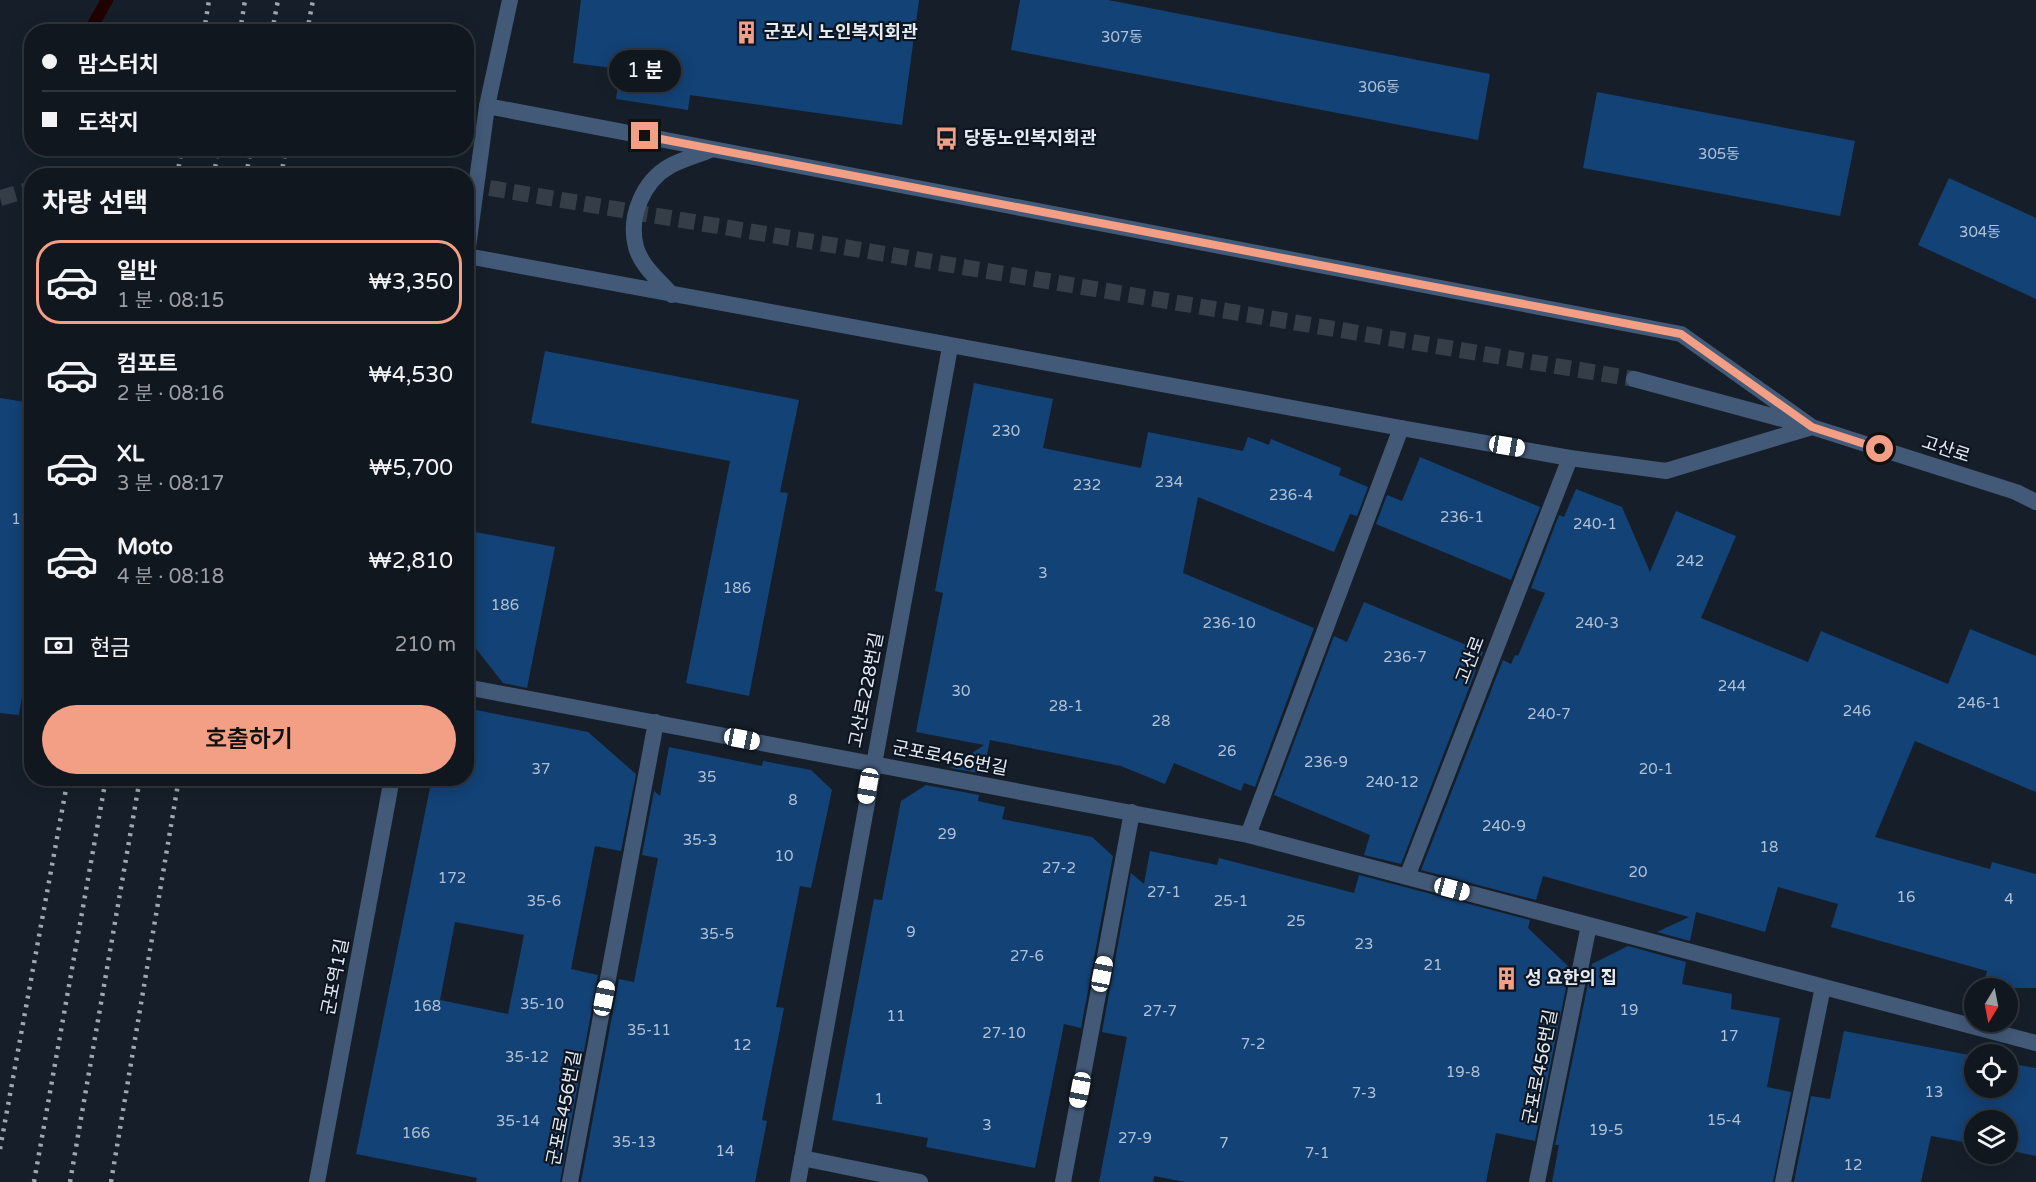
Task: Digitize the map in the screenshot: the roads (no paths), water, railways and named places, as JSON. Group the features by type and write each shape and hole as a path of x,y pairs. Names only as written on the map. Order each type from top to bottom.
{"street":[{"path":"474,205 487,106 510,0"},
{"path":"487,106 1681,334 1812,427"},
{"path":"672,295 645,264 636,246 636,213 643,191 668,167 714,148"},
{"path":"474,260 1570,458 1666,471 1812,427"},
{"name":"고산로228번길","path":"798,1182 950,347"},
{"name":"고산로","path":"1634,379 1812,427 2016,492 2036,502"},
{"path":"1248,835 1401,428"},
{"name":"고산로","path":"1407,877 1570,458"},
{"name":"군포로456번길","path":"474,688 1248,835 2036,1043"},
{"name":"군포로456번길","path":"570,1182 656,722"},
{"name":"군포역1길","path":"317,1182 391,786"},
{"path":"1063,1182 1132,812"},
{"name":"군포로456번길","path":"1537,1182 1589,925"},
{"path":"1783,1182 1823,987"},
{"path":"802,1158 920,1182"}],"waterway":[{"path":"94,24 107,0"}],"tunnel":[{"path":"474,185 1634,379"},
{"path":"0,198 24,191"}],"railway":[{"path":"205,24 209,0"},
{"path":"241,24 245,0"},
{"path":"274,24 278,0"},
{"path":"308,24 313,0"},
{"path":"178,168 181,156"},
{"path":"215,168 217,156"},
{"path":"247,168 250,156"},
{"path":"282,168 285,156"},
{"path":"0,1149 67,786"},
{"path":"34,1182 105,786"},
{"path":"70,1182 139,786"},
{"path":"111,1182 178,786"}],"place":[{"name":"군포시 노인복지회관","path":"746,32"},
{"name":"당동노인복지회관","path":"946,138"},
{"name":"성 요한의 집","path":"1507,978"}]}
